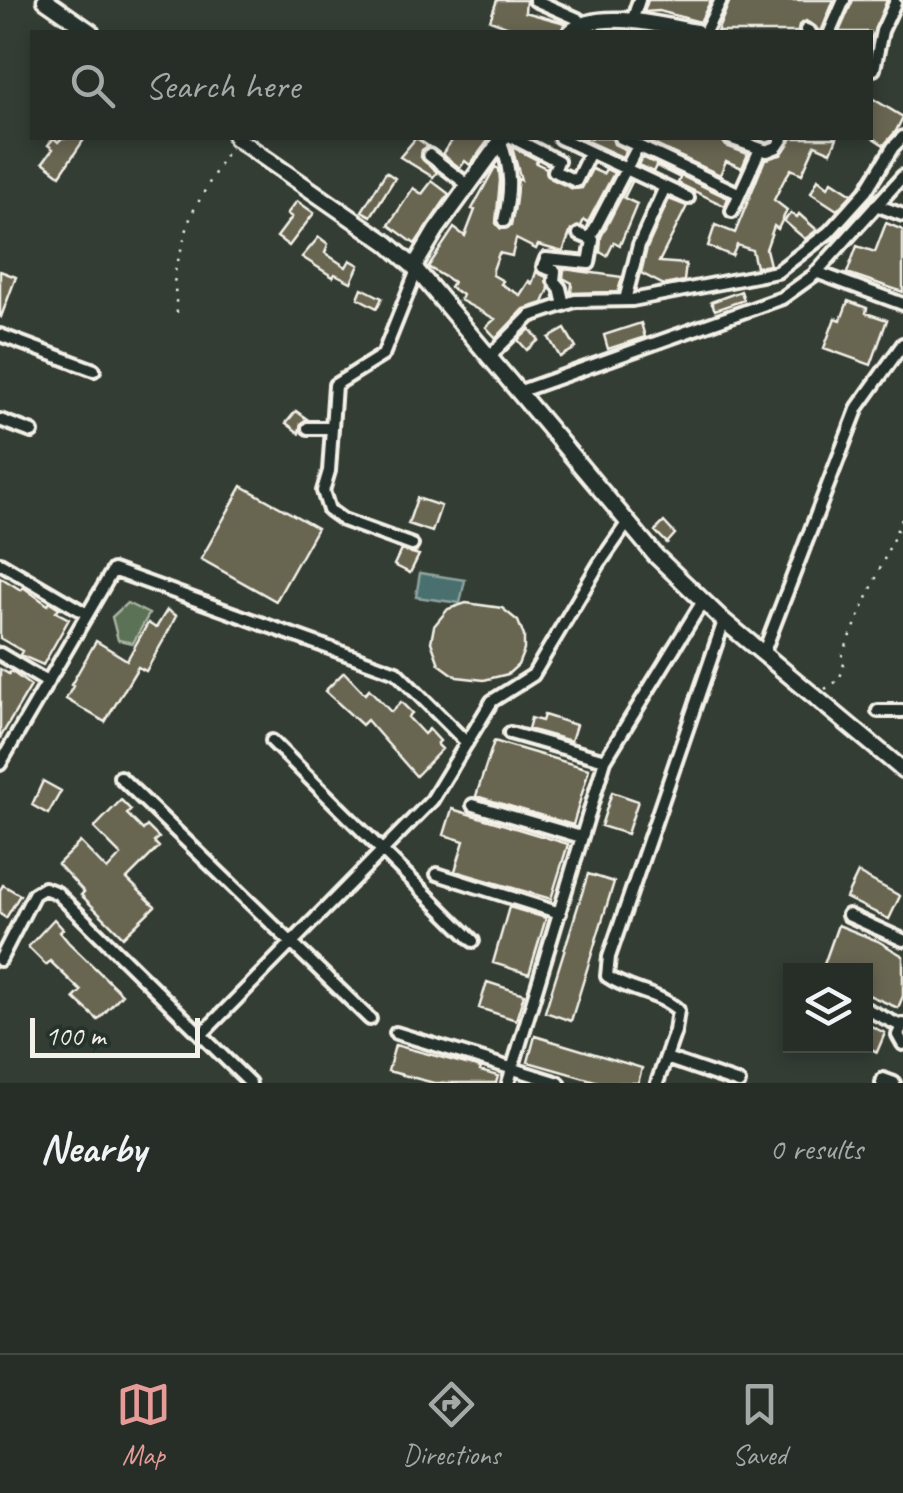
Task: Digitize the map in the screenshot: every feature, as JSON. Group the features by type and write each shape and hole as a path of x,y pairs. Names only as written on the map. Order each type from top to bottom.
{"main road":[{"path":"45,0 88,30"},
{"path":"576,28 632,21 677,30"},
{"path":"238,140 387,243 415,269 656,556 724,621 903,770"},
{"path":"415,269 468,185 504,140"}],"street":[{"path":"535,0 578,20 576,28"},
{"path":"632,21 639,0"},
{"path":"706,30 721,0"},
{"path":"831,30 844,0"},
{"path":"874,69 882,31 895,3"},
{"path":"488,358 530,316 575,301 625,300 777,272 830,232 866,192 903,137"},
{"path":"504,222 510,180 505,140"},
{"path":"508,140 558,161 554,171 576,181 590,152"},
{"path":"546,154 556,140"},
{"path":"563,140 688,198"},
{"path":"624,140 738,193"},
{"path":"735,140 772,150 780,140"},
{"path":"564,305 554,281 555,271 543,268 546,259 589,263 593,240 584,236 638,146"},
{"path":"732,212 760,149"},
{"path":"429,155 468,185"},
{"path":"518,392 782,298 816,272 903,176"},
{"path":"625,300 639,246 665,188"},
{"path":"876,205 903,215"},
{"path":"412,545 344,520 329,510 324,491 335,385 382,355 415,269"},
{"path":"816,272 903,304"},
{"path":"0,335 94,370"},
{"path":"763,654 858,407 903,344"},
{"path":"0,420 32,432"},
{"path":"308,428 332,428"},
{"path":"202,1034 432,800 492,702 533,675 628,522"},
{"path":"0,562 87,614"},
{"path":"0,764 4,749 113,570 396,672 466,744"},
{"path":"508,1083 604,760 702,601"},
{"path":"657,1083 678,1010 667,1000 624,988 607,976 609,957 724,621"},
{"path":"0,654 47,682"},
{"path":"878,710 903,710"},
{"path":"510,733 604,760"},
{"path":"272,741 473,941"},
{"path":"120,777 370,1019"},
{"path":"473,805 582,837"},
{"path":"437,874 560,912"},
{"path":"0,960 34,894 44,888 57,894 250,1083"},
{"path":"848,915 903,940"},
{"path":"873,1013 902,1025 898,1040 903,1044"},
{"path":"396,1033 559,1083"},
{"path":"666,1058 740,1083"},
{"path":"886,1082 888,1067"}],"path":[{"path":"178,313 174,275 191,215 234,140"},
{"path":"815,696 839,680 844,666 841,658 903,516"}],"green space":[{"path":"127,603 149,614 133,643 118,640 112,617"}],"water":[{"path":"420,573 465,580 460,603 416,597"}],"building":[{"path":"497,0 526,0 525,12 565,23 562,30 518,30 490,20"},
{"path":"648,0 711,0 700,22 659,11 644,12"},
{"path":"730,0 834,0 822,30 806,21 798,30 718,30"},
{"path":"853,0 887,0 873,35 873,30 840,30"},
{"path":"873,99 903,117 884,145 873,138"},
{"path":"52,140 84,140 60,175 43,162 53,149 48,145"},
{"path":"414,140 419,140 428,146 421,157 437,172 433,177 400,157"},
{"path":"452,140 489,140 470,165 465,161 460,168 442,154"},
{"path":"584,140 613,140 626,150 622,157"},
{"path":"644,140 722,140 726,146 748,154 742,168 726,161 720,175"},
{"path":"791,140 836,140 831,152 815,145 802,174 791,169 784,180 774,200 787,210 778,229 774,226 766,249 770,265 756,267 752,250 737,245 732,256 708,246 715,225 735,233 765,159 781,155"},
{"path":"512,147 537,160 550,178 573,189 582,188 592,169 614,173 588,222 584,220 571,230 563,252 538,245 536,249 516,239 512,256 499,253 493,275 503,281 501,284 520,295 529,281 532,284 536,272 546,277 549,289 543,303 524,309 496,338 486,327 495,319 460,300 462,295 450,287 453,282 428,267 454,228 465,236 475,210 472,209 495,167 499,169 500,181 496,223 501,229 511,226 518,179 521,180"},
{"path":"642,157 728,198 725,206 678,183 680,178 656,166 653,172 638,165"},
{"path":"386,172 395,178 371,216 362,211"},
{"path":"818,179 828,187 832,181 852,194 837,210 811,193"},
{"path":"630,180 624,198 637,204 620,245 614,242 607,256 600,252 601,237"},
{"path":"432,181 449,194 415,244 389,225 413,188 422,194"},
{"path":"669,199 687,206 659,262 686,264 684,281 664,285 641,273 647,248"},
{"path":"297,201 314,213 289,246 277,237 292,217 287,214"},
{"path":"791,213 797,217 799,214 817,230 805,239 784,221"},
{"path":"886,223 903,230 903,292 847,273 857,246 875,252"},
{"path":"319,237 328,244 325,253 346,267 350,260 359,265 351,282 335,274 333,277 302,257"},
{"path":"564,269 622,277 618,292 571,293 572,283 563,278"},
{"path":"0,271 16,277 1,317 0,316"},
{"path":"362,288 382,298 377,308 358,298"},
{"path":"741,291 744,300 715,310 711,302"},
{"path":"848,301 887,320 871,365 824,348 835,318 841,320"},
{"path":"641,323 645,337 608,349 604,335"},
{"path":"530,329 539,340 527,350 518,340"},
{"path":"565,329 576,348 560,357 549,338"},
{"path":"296,411 307,419 301,423 299,433 286,423"},
{"path":"242,486 317,528 276,601 201,559"},
{"path":"417,498 441,506 432,532 408,524"},
{"path":"664,522 675,534 667,543 655,531"},
{"path":"401,550 419,555 410,573 394,565"},
{"path":"0,577 48,605 50,602 59,608 56,612 69,619 43,665 20,655 22,651 0,638"},
{"path":"466,603 502,608 518,621 524,650 518,665 508,674 484,680 457,677 439,664 431,642 434,626 448,609"},
{"path":"167,610 176,616 167,634 146,671 138,667 105,722 66,699 96,641 127,660 148,623 156,628"},
{"path":"0,669 9,674 11,671 31,686 0,738"},
{"path":"344,672 365,694 369,689 391,712 401,702 412,713 408,717 424,734 429,729 440,741 437,744 442,749 416,776 367,720 362,725 325,691"},
{"path":"544,715 576,725 571,741 528,729 531,718 542,721"},
{"path":"494,741 589,769 573,825 476,796"},
{"path":"43,781 61,791 48,814 32,805"},
{"path":"612,792 638,801 627,834 601,826"},
{"path":"121,800 131,810 127,814 143,830 147,826 159,838 154,842 159,847 127,879 155,906 123,937 81,895 84,892 58,864 80,842 107,870 121,855 94,828"},
{"path":"452,809 568,844 551,899 455,871 464,841 444,835"},
{"path":"858,873 900,896 889,919 846,898"},
{"path":"588,874 614,882 571,1021 545,1012"},
{"path":"3,885 20,895 6,918 0,914"},
{"path":"509,907 546,918 529,974 493,963"},
{"path":"54,919 69,943 122,994 98,1020 74,998 81,991 50,961 46,965 28,947"},
{"path":"838,925 903,956 903,996 898,1008 873,997 873,963 824,963"},
{"path":"487,982 524,994 516,1020 479,1008"},
{"path":"873,1027 885,1033 877,1052 873,1050"},
{"path":"535,1036 642,1068 638,1083 602,1083 528,1062"},
{"path":"395,1045 481,1068 480,1071 498,1076 496,1083 434,1083 388,1071"}]}
